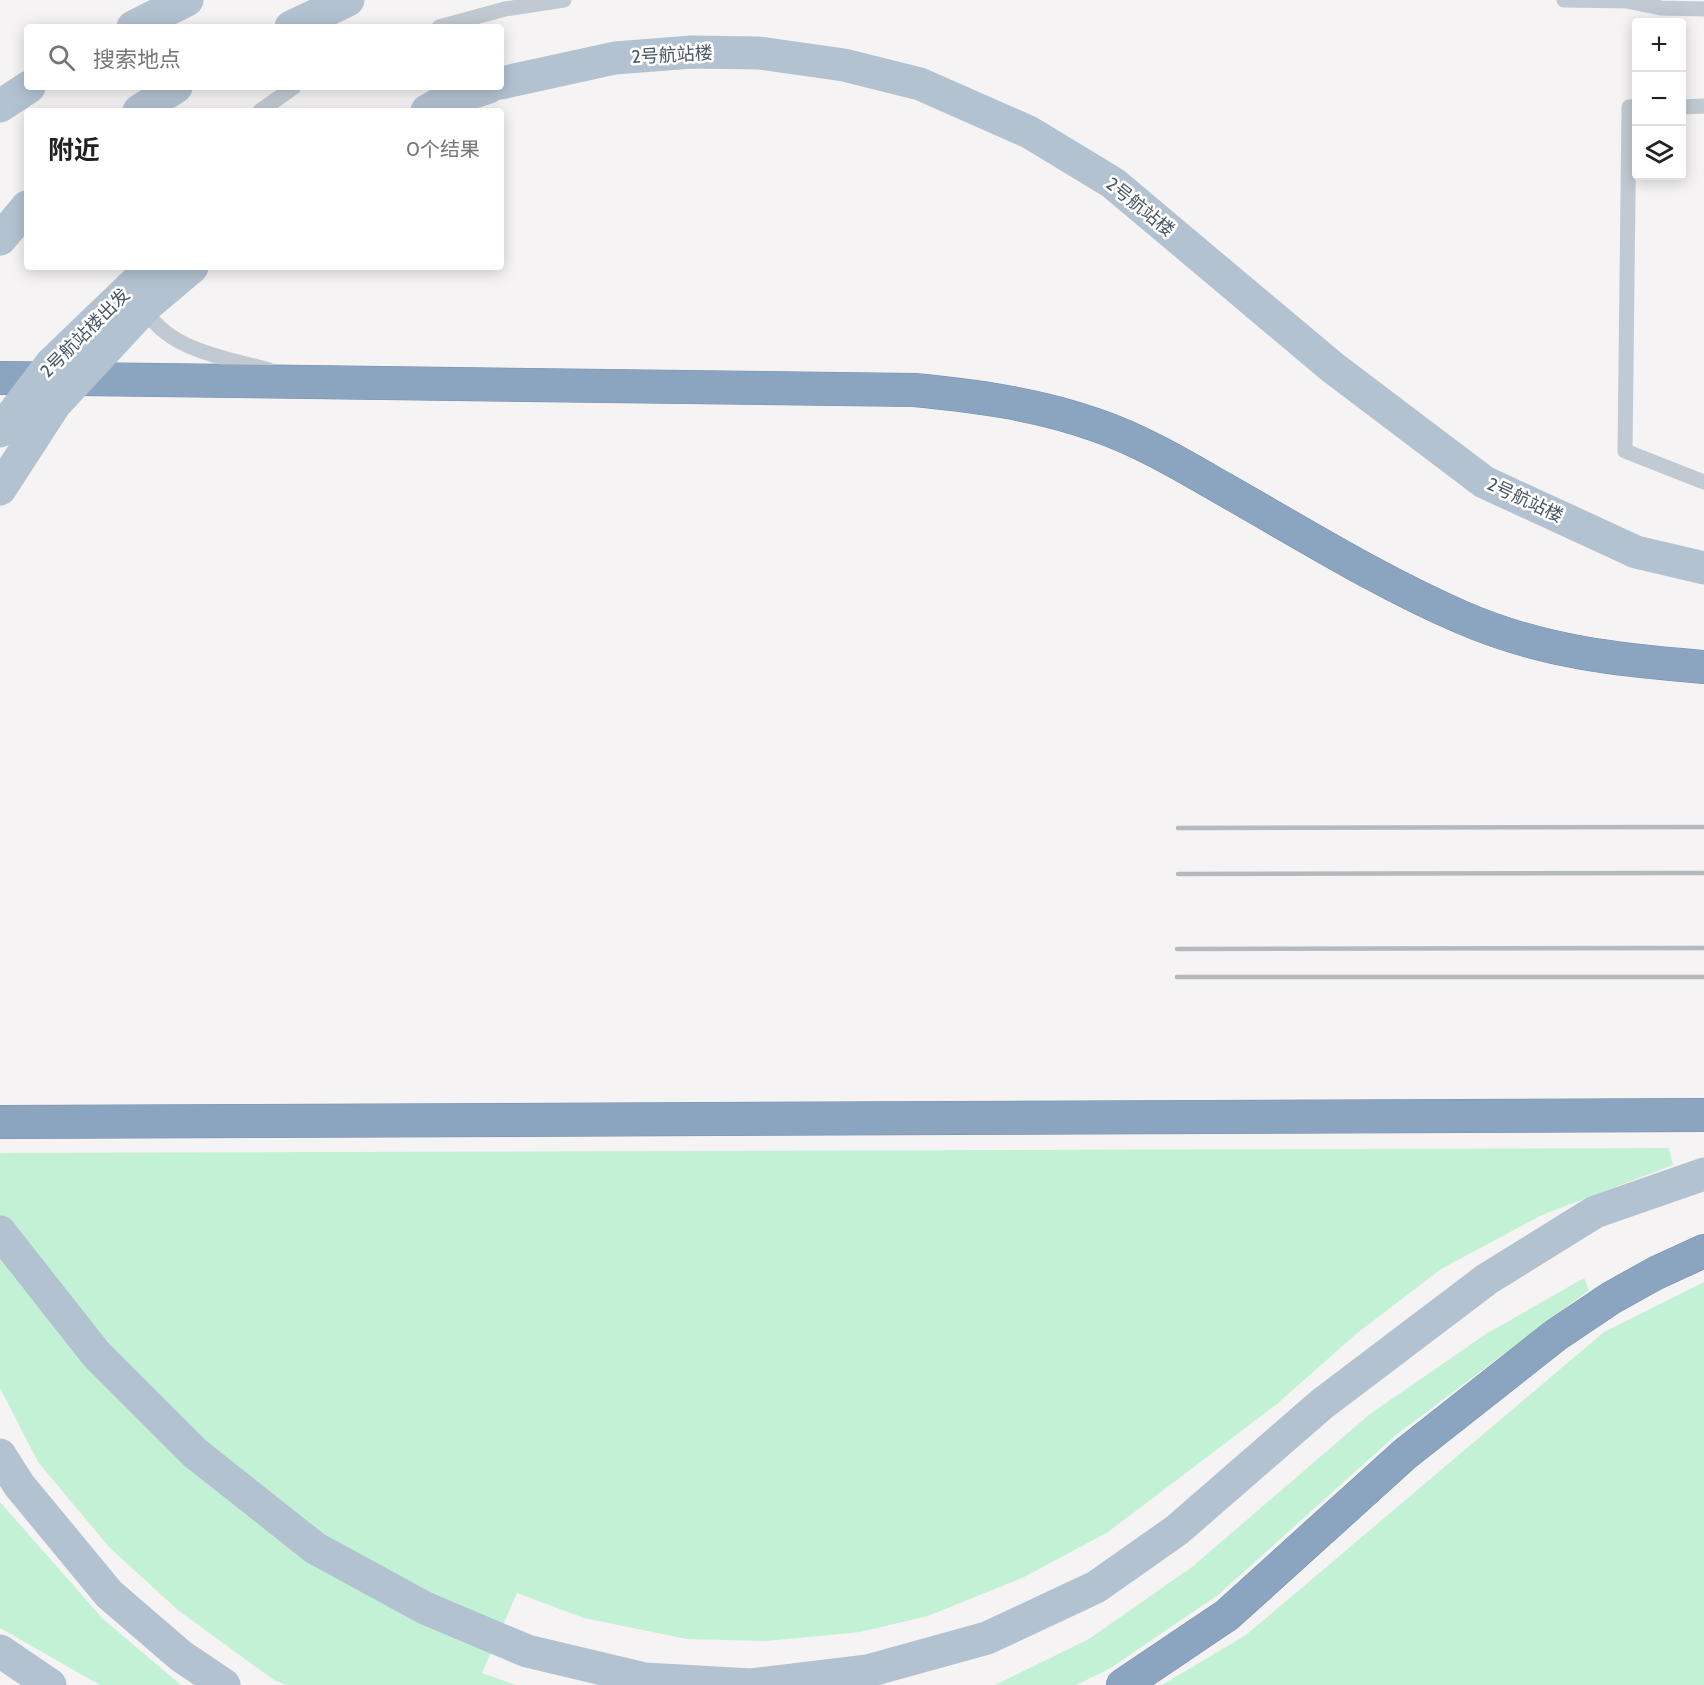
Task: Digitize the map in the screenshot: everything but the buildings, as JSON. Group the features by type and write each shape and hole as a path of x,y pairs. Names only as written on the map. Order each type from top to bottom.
{"highway":[{"path":"14,378 914,390 993,398 1098,425 1144,446 1335,553 1461,617 1551,648 1606,659 1704,667"},
{"path":"0,1122 1704,1115"},
{"path":"1123,1685 1227,1616 1405,1454 1556,1335 1611,1298 1656,1273 1704,1251"}],"main road":[{"path":"139,24 187,0"},
{"path":"297,24 348,0"},
{"name":"2号航站楼","path":"504,82 615,58 692,52 759,53 844,65 920,84 1029,132 1113,183 1332,368 1484,482 1636,552 1704,568"},
{"path":"0,106 24,90"},
{"path":"144,108 171,90"},
{"path":"432,108 443,102 480,90"},
{"path":"0,239 24,211"},
{"name":"2号航站楼出发","path":"0,431 51,364 146,270"},
{"path":"0,489 56,404 148,304 188,270"},
{"path":"0,1232 96,1354 195,1453 315,1548 424,1608 527,1651 645,1678 751,1685 868,1671 987,1638 1096,1587 1177,1530 1322,1404 1487,1279 1596,1212 1704,1174"},
{"path":"0,1455 19,1485 109,1594 181,1656 224,1685"},
{"path":"0,1651 51,1685"}],"lane":[{"path":"450,24 505,9 564,0"},
{"path":"1564,0 1627,0 1661,8 1704,9"},
{"path":"264,108 290,90"},
{"path":"1632,106 1629,106 1625,451 1704,482"},
{"path":"1686,106 1704,106"},
{"path":"14,378 69,360 98,342 140,299 148,270"},
{"path":"140,299 156,326 172,337 203,351 311,382"}],"green space":[{"path":"1669,1148 1673,1165 1542,1215 1441,1269 1356,1334 1277,1404 1108,1532 1024,1577 928,1616 860,1632 767,1641 687,1639 584,1618 517,1593 482,1673 516,1685 286,1685 274,1680 179,1611 110,1548 38,1462 0,1388 0,1153"},
{"path":"1584,1278 1589,1290 1396,1435 1218,1595 1109,1669 1076,1685 995,1685 1089,1639 1192,1567 1370,1414 1486,1334"},
{"path":"1704,1282 1704,1685 1162,1685 1246,1635 1604,1332"},
{"path":"0,1502 103,1619 181,1685 100,1685 0,1628"}],"railway":[{"path":"1178,828 1704,827"},
{"path":"1178,874 1704,873"},
{"path":"1177,949 1704,948"},
{"path":"1177,977 1704,977"}]}
